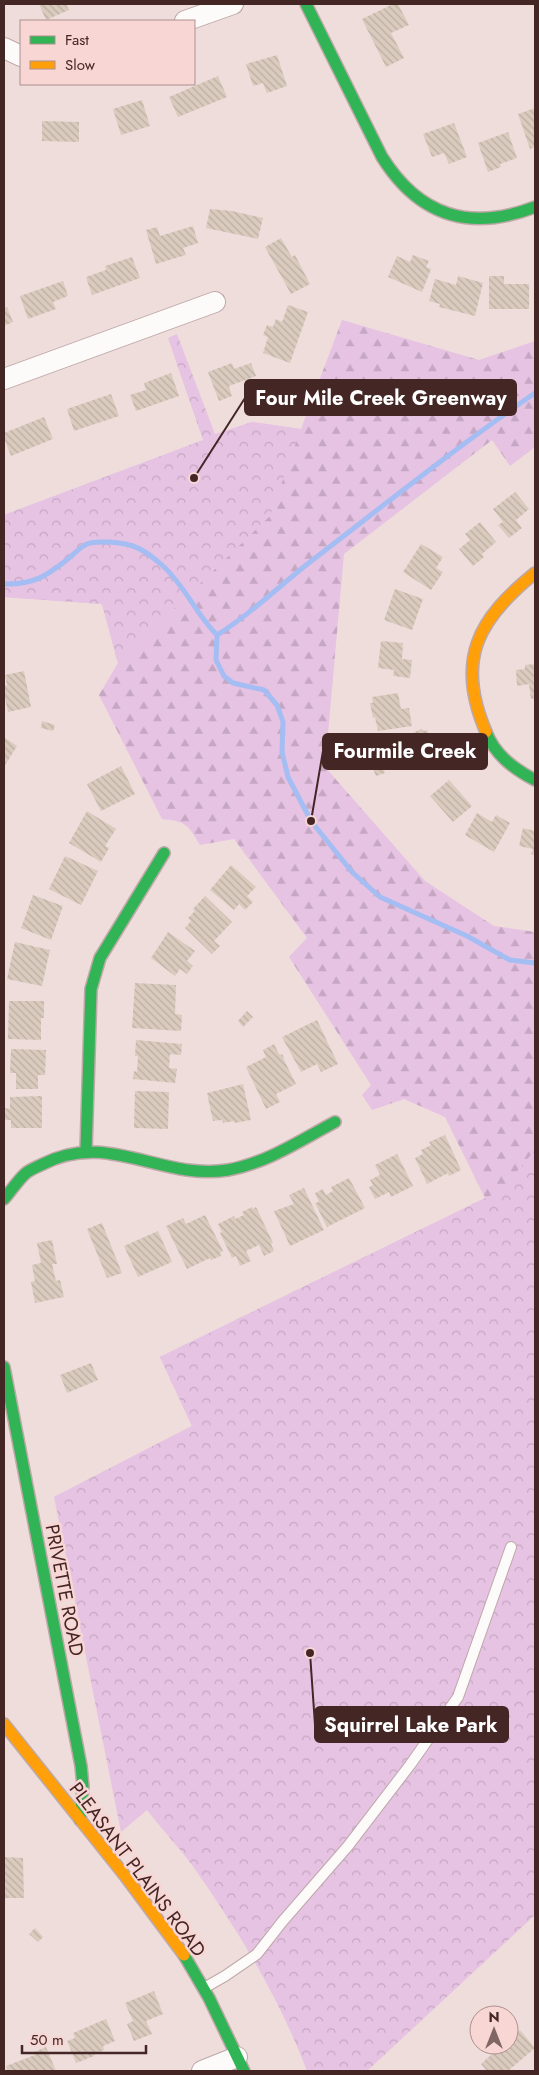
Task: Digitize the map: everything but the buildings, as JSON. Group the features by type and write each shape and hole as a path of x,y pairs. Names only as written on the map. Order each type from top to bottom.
{"street":[{"path":"188,20 233,4"},
{"path":"306,4 375,145 389,170 403,186 424,202 444,212 472,218 510,216 535,207"},
{"path":"4,48 20,56"},
{"path":"4,379 214,302"},
{"path":"535,573 496,607 483,629 472,664 473,698 478,719 489,738 511,766 535,780"},
{"path":"86,1151 91,989 100,958 164,853"},
{"path":"4,1199 27,1172 58,1156 86,1151 120,1154 177,1169 196,1171 227,1170 259,1162 335,1122"},
{"name":"PRIVETTE ROAD","path":"4,1367 81,1766 83,1786 80,1820"},
{"name":"PLEASANT PLAINS ROAD","path":"4,1724 39,1771 166,1929 203,1988 240,2064"},
{"path":"202,2071 240,2064"}],"lane":[{"path":"203,1988 225,1976 257,1954 282,1922 348,1846 458,1697 512,1547"}],"green space":[{"path":"342,320 479,360 535,341 535,447 510,466 492,440 344,554 325,767 425,881 494,926 535,932 535,1342 54,1497 192,1426 160,1357 485,1198 445,1117 404,1099 372,1110 362,1095 371,1085 289,957 307,938 234,839 200,845 186,825 162,819 99,695 118,663 102,604 4,597 4,515 252,422 301,429"},
{"path":"177,334 215,434 252,422 301,429 270,516 118,663 102,604 4,597 4,515 203,440 168,338"},
{"path":"535,1150 535,1915 367,2071 307,2071 285,2019 258,1968 229,1920 185,1856 147,1810 121,1832 54,1497 192,1426 160,1357 500,1191"}],"waterway":[{"path":"217,635 241,619 310,562 421,476 535,393"},
{"path":"4,584 23,583 39,578 54,570 82,547 92,542 125,544 139,548 171,574 217,635 216,660 224,676 233,683 264,690 277,705 283,722 282,752 288,777 311,821 352,872 380,897 467,936 510,960 535,963"}],"traffic: fast":[{"path":"306,4 382,157 412,193 448,214 468,218 489,218 535,207"},
{"path":"486,732 494,748 506,760 535,780"},
{"path":"86,1151 91,989 100,958 164,853"},
{"path":"4,1199 28,1172 67,1155 90,1152 113,1154 180,1169 204,1172 228,1170 242,1167 270,1156 335,1122"},
{"path":"4,1367 81,1766 83,1786 80,1820"},
{"path":"184,1955 209,1998 244,2071"}],"traffic: slow":[{"path":"486,732 477,706 473,683 473,662 478,643 486,625 499,607 535,573"},
{"path":"4,1724 126,1877 184,1955"}],"place":[{"name":"Four Mile Creek Greenway","path":"194,478"},
{"name":"Fourmile Creek","path":"311,821"},
{"name":"Squirrel Lake Park","path":"310,1653"}]}
